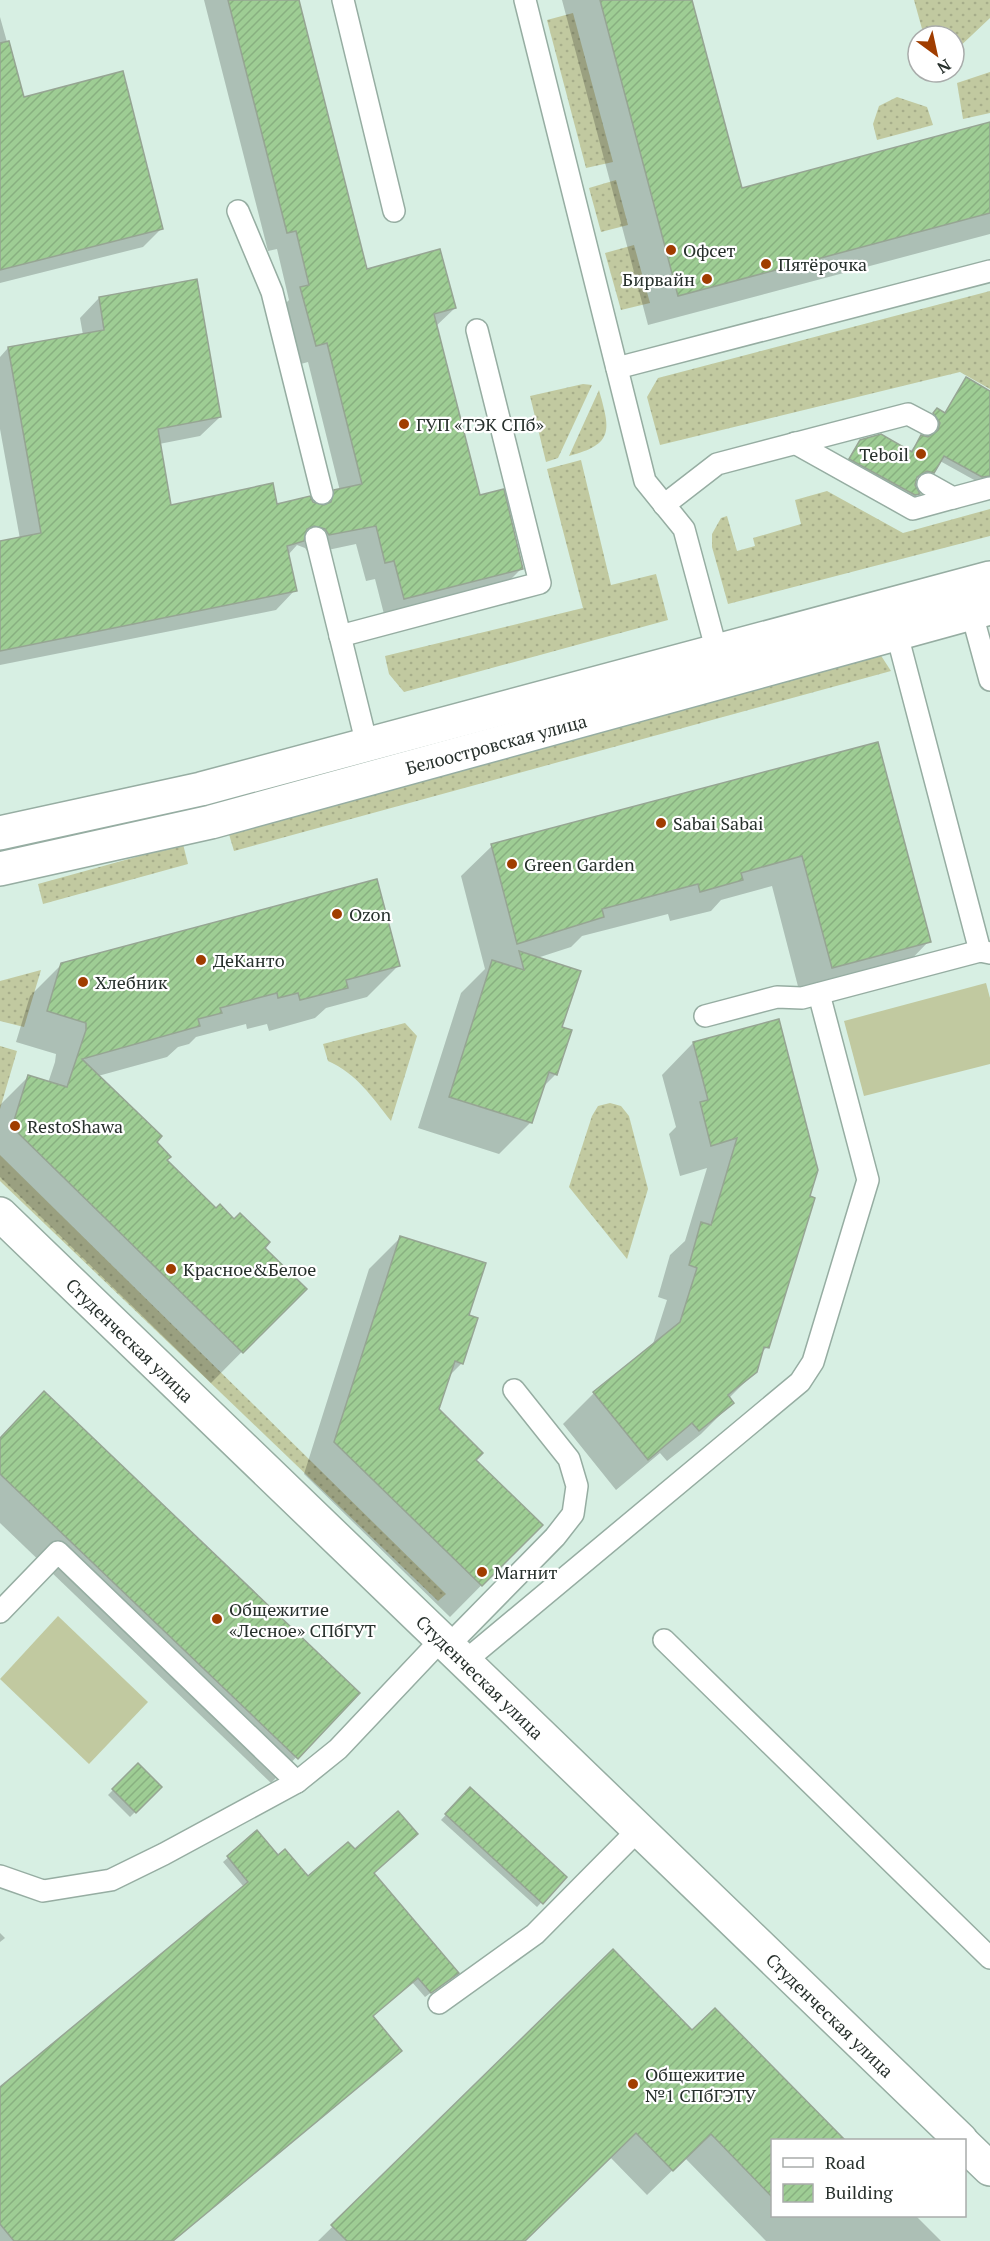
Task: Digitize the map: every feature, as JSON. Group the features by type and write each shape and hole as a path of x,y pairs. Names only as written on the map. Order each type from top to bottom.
{"street":[{"name":"Белоостровская улица","path":"0,869 211,822 721,666 979,596"},
{"name":"Белоостровская улица","path":"0,833 201,789 367,745 721,666"},
{"name":"Студенческая улица","path":"0,1214 960,2139"},
{"path":"966,2146 990,2169"}],"lane":[{"path":"343,0 394,211"},
{"path":"525,0 645,481 684,529 721,666"},
{"path":"238,211 272,292 322,493"},
{"path":"617,368 990,270"},
{"path":"340,636 540,583 477,330"},
{"path":"664,505 717,464 908,414 927,424"},
{"path":"836,433 857,444"},
{"path":"795,443 913,509 990,488"},
{"path":"928,484 953,498"},
{"path":"316,538 367,745"},
{"path":"979,596 990,680"},
{"path":"705,1016 777,997 802,998 985,952 893,619"},
{"path":"0,1876 43,1891 111,1880 297,1782 338,1749 451,1649 800,1382 813,1362 868,1180 819,993"},
{"path":"451,1649 555,1537 573,1514 577,1486 569,1459 514,1390"},
{"path":"0,1612 58,1552 297,1782"},
{"path":"664,1640 990,1958"},
{"path":"438,2003 535,1934 638,1830"}],"green space":[{"path":"914,0 990,0 990,18 966,41 966,24 921,24"},
{"path":"573,13 613,162 586,168 547,20"},
{"path":"990,72 990,113 963,119 957,84 966,84 966,80"},
{"path":"897,97 927,107 933,125 877,140 873,124 879,106"},
{"path":"616,180 628,225 601,232 589,188"},
{"path":"634,245 650,303 621,310 605,253"},
{"path":"990,291 990,389 960,372 660,445 647,397 658,378"},
{"path":"583,384 592,385 558,458 546,462 530,396"},
{"path":"599,390 605,416 605,434 595,446 569,456"},
{"path":"581,460 611,585 656,574 668,620 404,692 389,674 385,656 583,608 547,469"},
{"path":"827,491 903,533 990,509 990,536 728,604 712,547 712,534 721,518 727,516 737,551 755,546 753,538 801,524 795,500"},
{"path":"878,651 891,671 234,851 228,831"},
{"path":"183,844 188,864 43,904 38,884"},
{"path":"41,970 24,1027 0,1021 0,981"},
{"path":"986,983 990,998 990,1064 864,1096 844,1021"},
{"path":"405,1023 417,1036 391,1121 356,1079 328,1061 323,1044"},
{"path":"0,1046 17,1051 0,1109"},
{"path":"610,1103 621,1106 629,1116 648,1189 627,1259 569,1187 592,1116 598,1106"},
{"path":"0,1155 446,1594 438,1601 0,1181"},
{"path":"58,1616 148,1702 89,1764 0,1679"}],"building":[{"path":"228,0 299,0 367,269 440,249 456,308 434,314 480,495 504,489 523,569 404,599 394,561 385,563 376,526 329,535 325,529 314,526 307,529 304,541 287,546 297,591 0,651 0,541 41,533 8,347 104,330 99,297 197,279 221,417 158,429 171,505 273,483 277,504 310,496 313,502 324,505 331,502 334,490 362,484 327,343 316,346 300,287 309,285 296,231 287,233"},
{"path":"600,0 692,0 742,188 990,122 990,213 678,296"},
{"path":"9,41 24,97 123,71 163,229 0,270 0,43"},
{"name":"Teboil","path":"966,377 990,391 990,476 982,477 944,456 934,473 927,471 917,477 915,485 920,494 915,495 849,459 860,440 881,434 912,452 921,435 928,437 938,430 940,423 933,413 937,408 945,413"},
{"path":"878,742 931,942 832,968 802,856 741,873 743,880 700,892 698,884 602,909 604,917 517,944 491,844"},
{"path":"377,879 400,966 346,980 348,988 300,1000 298,993 278,998 277,993 220,1008 222,1013 198,1019 200,1026 82,1059 162,1136 157,1142 171,1157 167,1160 216,1208 220,1204 234,1219 240,1213 270,1242 265,1248 307,1289 243,1353 12,1127 28,1075 67,1087 86,1030 86,1023 47,1011 61,963"},
{"path":"519,951 581,971 562,1027 572,1030 557,1075 549,1072 532,1123 449,1097 492,960 524,970"},
{"path":"779,1019 818,1170 810,1196 815,1198 769,1348 764,1347 757,1372 728,1395 734,1403 699,1431 692,1423 648,1460 593,1392 680,1322 697,1268 689,1265 701,1222 711,1225 737,1138 711,1146 700,1102 708,1100 693,1042"},
{"path":"400,1236 486,1263 469,1315 478,1318 463,1364 455,1361 439,1409 483,1453 476,1460 543,1525 482,1586 334,1442"},
{"name":"Общежитие «Лесное» СПбГУТ","path":"44,1391 360,1693 298,1759 0,1474 0,1438"},
{"path":"138,1763 162,1787 136,1813 112,1789"},
{"path":"470,1787 567,1877 543,1904 445,1814"},
{"path":"398,1811 418,1834 374,1873 459,1973 431,1993 418,1978 373,2016 402,2051 173,2241 14,2241 0,2224 0,2087 248,1882 227,1856 257,1830 278,1855 285,1849 308,1876 348,1842 355,1849"},
{"name":"Общежитие №1 СПбГЭТУ","path":"613,1949 692,2030 715,2008 844,2139 771,2139 771,2196 711,2134 673,2171 636,2133 525,2241 347,2241 331,2225"}],"place":[{"name":"Офсет","path":"671,250"},
{"name":"Пятёрочка","path":"766,264"},
{"name":"Бирвайн","path":"707,279"},
{"name":"ГУП «ТЭК СПб»","path":"404,424"},
{"name":"Teboil","path":"921,454"},
{"name":"Sabai Sabai","path":"661,823"},
{"name":"Green Garden","path":"512,864"},
{"name":"Ozon","path":"337,914"},
{"name":"ДеКанто","path":"201,960"},
{"name":"Хлебник","path":"83,982"},
{"name":"RestoShawa","path":"15,1126"},
{"name":"Красное&Белое","path":"171,1269"},
{"name":"Магнит","path":"482,1572"},
{"name":"Общежитие «Лесное» СПбГУТ","path":"217,1619"},
{"name":"Общежитие №1 СПбГЭТУ","path":"633,2084"}]}
